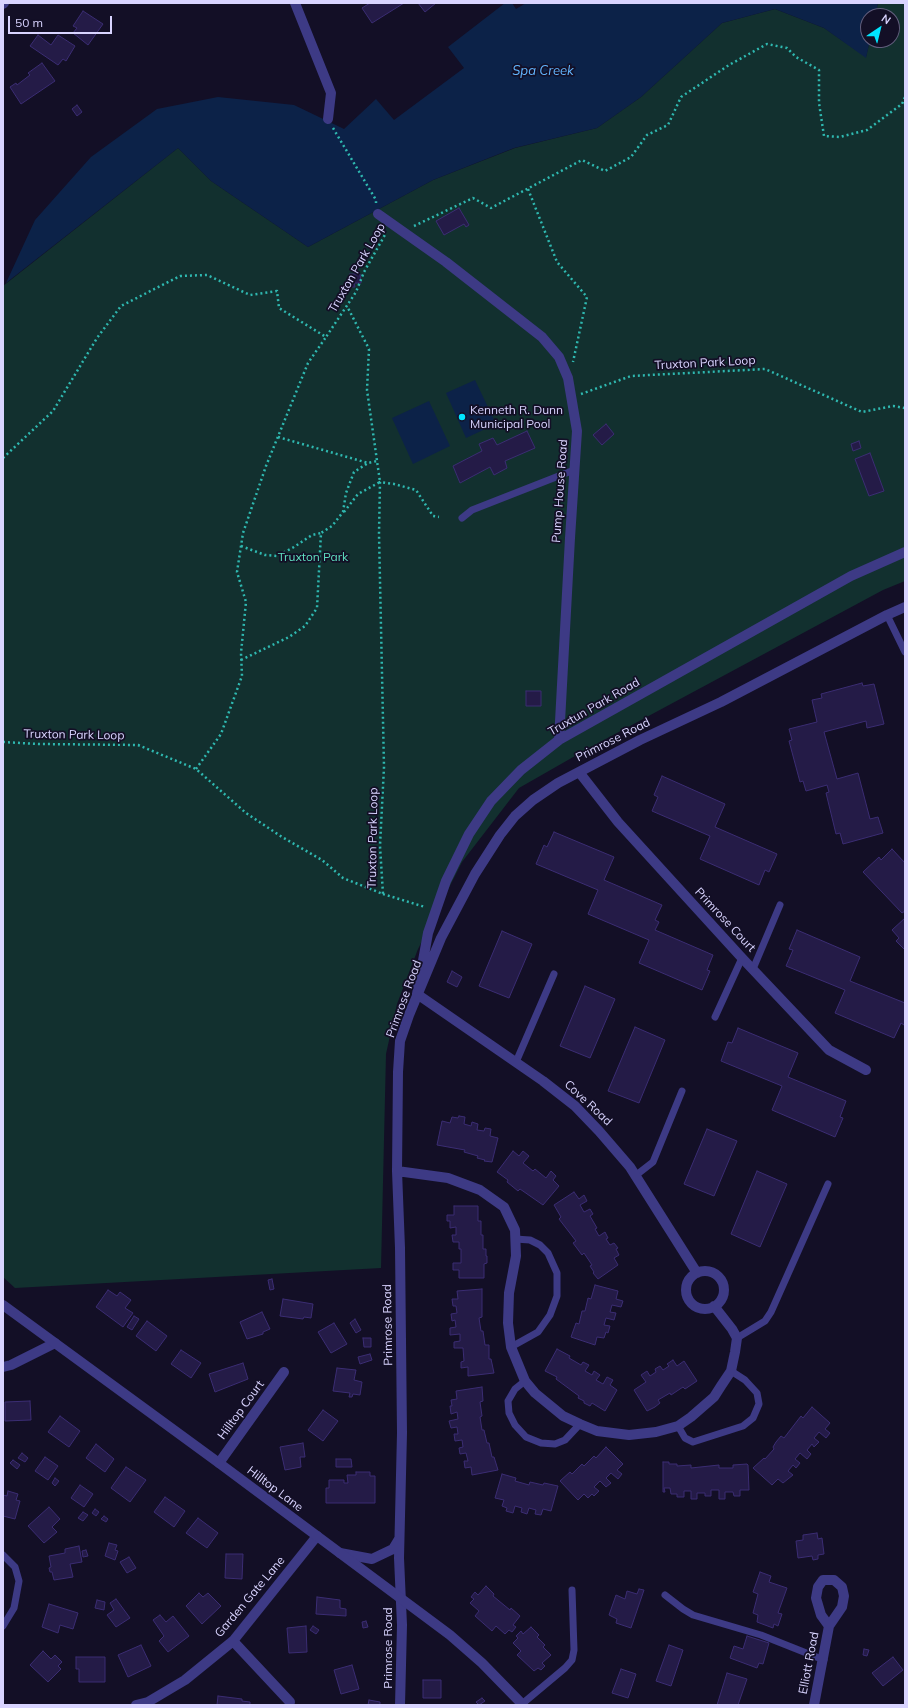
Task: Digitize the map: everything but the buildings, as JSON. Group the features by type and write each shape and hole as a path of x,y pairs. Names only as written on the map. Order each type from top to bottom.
{"street":[{"path":"295,3 331,92 328,119"},
{"name":"Pump House Road","path":"378,214 390,224 446,262 542,337 559,357 568,378 577,431 560,740"},
{"name":"Truxtun Park Road","path":"418,994 428,933 446,881 469,834 491,801 521,770 560,740 851,576 905,552"},
{"name":"Primrose Road","path":"400,1705 401,1598 399,1558 402,1433 402,1335 397,1171 398,1072 400,1041 441,938 475,874 500,835 515,816 533,800 579,772 640,740 721,702 905,607"},
{"name":"Primrose Court","path":"579,772 618,822 742,958 829,1050 866,1070"},
{"name":"Cove Road","path":"418,994 544,1081 575,1106 599,1131 635,1176 697,1273"},
{"path":"397,1171 448,1178 480,1190 504,1207 515,1230 516,1256 509,1294 508,1323 511,1347 525,1381 535,1393 563,1416 580,1424 597,1431 629,1435 656,1432 678,1426 714,1397 731,1371 737,1338 714,1306"},
{"path":"704,1271 710,1272 720,1278 724,1290 722,1296 714,1306 702,1308 691,1302 688,1296 687,1285 689,1279 697,1273 704,1271"},
{"name":"Hilltop Lane","path":"3,1305 450,1635 482,1663 523,1705"},
{"path":"3,1367 11,1365 55,1343"},
{"name":"Hilltop Court","path":"219,1463 284,1372"},
{"name":"Garden Gate Lane","path":"136,1705 148,1702 185,1680 233,1641 317,1536"},
{"path":"340,1553 372,1559 393,1549 400,1538"},
{"name":"Elliott Road","path":"814,1705 824,1660 829,1626"},
{"path":"233,1641 290,1702"}],"lane":[{"path":"462,518 472,510 574,470"},
{"path":"887,615 905,652"},
{"path":"753,968 780,905"},
{"path":"715,1016 742,958"},
{"path":"516,1062 554,974"},
{"path":"635,1176 653,1162 682,1091"},
{"path":"737,1338 765,1321 771,1312 828,1184"},
{"path":"511,1347 538,1332 550,1315 557,1296 557,1273 548,1253 540,1245 530,1240 515,1240"},
{"path":"678,1426 685,1438 693,1442 743,1426 753,1418 759,1404 758,1394 745,1380 731,1371"},
{"path":"525,1381 515,1389 508,1401 509,1413 515,1425 526,1437 541,1443 555,1444 566,1440 580,1424"},
{"path":"3,1555 15,1567 19,1581 14,1608 3,1626"},
{"path":"523,1705 566,1668 572,1660 574,1650 572,1590"},
{"path":"665,1595 683,1610 693,1615 761,1635 824,1660"}],"path":[{"name":"Truxton Park Loop","path":"196,769 220,734 242,676 241,660 246,602 237,572 243,533 278,437 308,363 356,292 364,272 381,244 390,224 414,226 473,198 492,208 582,160 605,171 631,157 647,136 668,125 681,98 729,65 766,44 788,48 796,57 819,70 819,103 824,136 840,137 867,130 902,104"},
{"path":"905,97 902,104 905,106"},
{"path":"328,119 376,200 378,214"},
{"path":"528,189 558,262 588,297 581,333 568,378"},
{"path":"3,458 53,411 97,338 121,306 180,276 206,275 250,295 277,291 279,308 326,336"},
{"name":"Truxton Park Loop","path":"3,742 38,744 138,745 196,769 246,813 282,837 322,860 343,878 383,894 380,846 384,767 380,482 367,390 369,349 347,306"},
{"name":"Truxton Park Loop","path":"572,398 631,376 765,369 862,412 893,406 905,408"},
{"path":"278,437 368,463"},
{"path":"343,512 346,493 354,472 368,463 377,461"},
{"path":"241,546 265,555 277,556 312,535 321,533 332,526 358,494 380,482 416,490 433,516 439,517"},
{"path":"241,660 289,637 305,626 317,608 321,533"},
{"path":"383,894 424,907"}],"green space":[{"name":"Truxton Park","path":"878,3 905,3 905,581 883,590 589,748 519,788 462,862 418,949 397,1004 386,1054 381,1268 15,1288 3,1277 3,286 178,148 211,181 308,247 433,180 515,148 597,128 641,97 722,23 775,9 824,28 866,57 868,48 900,48 900,8 877,8"}],"water":[{"name":"Spa Creek","path":"505,3 512,3 516,9 526,3 878,3 877,8 860,8 860,48 868,48 866,58 824,28 775,9 722,23 641,97 597,128 514,148 433,180 308,247 211,181 178,148 6,283 35,220 91,157 157,109 218,97 294,105 344,129 376,99 394,120 464,68 448,47"},
{"path":"475,380 496,424 466,438 446,393"},
{"path":"429,401 450,446 413,464 392,418"}],"place":[{"name":"Kenneth R. Dunn Municipal Pool","path":"462,417"}]}
